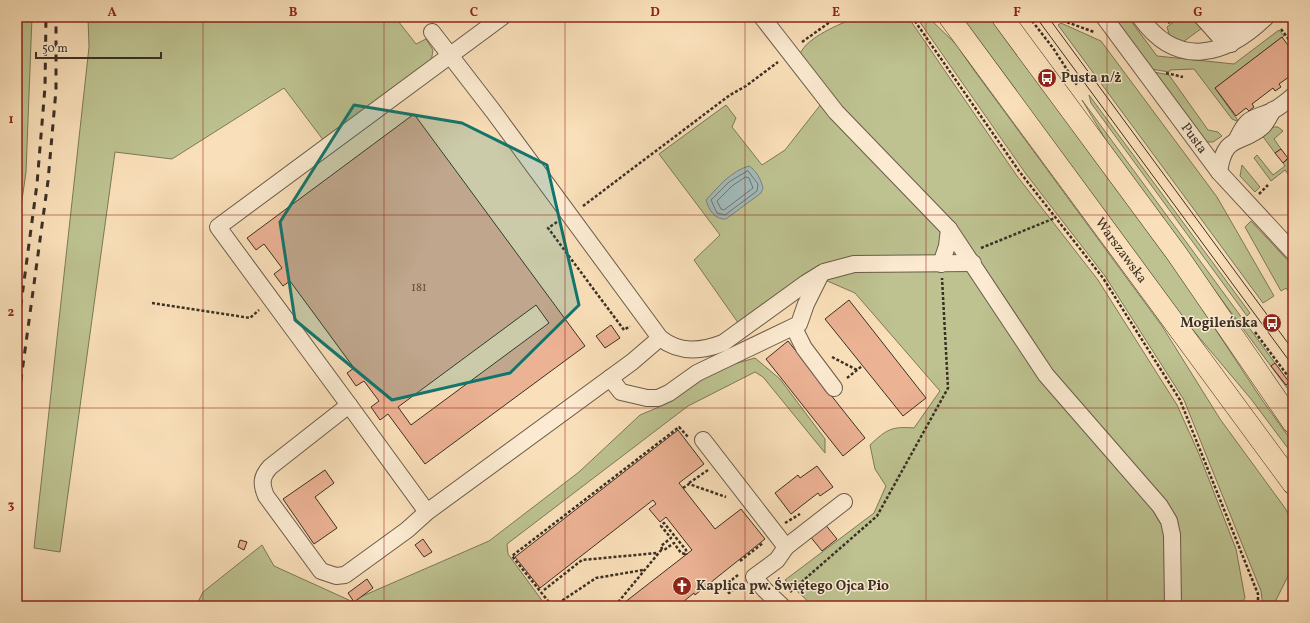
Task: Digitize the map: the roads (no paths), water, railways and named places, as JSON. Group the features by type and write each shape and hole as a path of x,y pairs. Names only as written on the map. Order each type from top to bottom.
{"main road":[{"name":"Warszawska","path":"949,17 1293,484"},
{"path":"1002,17 1177,254 1293,422"}],"street":[{"path":"428,512 218,227 502,17"},
{"path":"762,17 788,53 836,112 949,229 1046,375 1160,506 1169,521 1172,535 1174,606"},
{"name":"Pusta","path":"1104,17 1219,172 1293,252"},
{"path":"1140,17 1150,31 1177,49 1203,53 1231,44 1265,18"},
{"path":"1202,17 1219,36 1231,44"},
{"path":"1217,17 1225,27 1246,34"},
{"path":"1236,17 1265,18"},
{"path":"432,32 493,111 643,316 660,338 669,345 689,350 712,348 723,343 806,282 836,268 854,264 941,264 970,259"},
{"path":"1219,172 1224,152 1237,139 1251,135 1264,125 1273,110 1293,96"},
{"path":"941,264 947,246 949,229"},
{"path":"610,378 621,392 647,398 658,398 669,393 696,373 800,324 806,304 821,274"},
{"path":"794,328 804,348 834,388"},
{"path":"348,405 270,467 262,480 262,488 266,496 321,571 336,576 345,575 407,530 428,512 610,378 660,338"},
{"path":"703,440 786,547"},
{"path":"784,601 765,590 754,577 777,560 786,547 844,502"}],"water":[{"path":"749,166 754,170 760,179 763,188 761,193 726,219 719,218 713,214 706,200 720,185 736,172"}],"tram line":[{"path":"1036,17 1293,366"},
{"path":"1048,17 1293,350"}],"railway":[{"path":"17,334 37,184 45,87 46,17"},
{"path":"17,409 48,181 56,90 56,17"}],"place":[{"name":"Pusta n/ż","path":"1047,78"},
{"name":"Mogileńska","path":"1272,323"},
{"name":"Kaplica pw. Świętego Ojca Pio","path":"682,586"}]}
